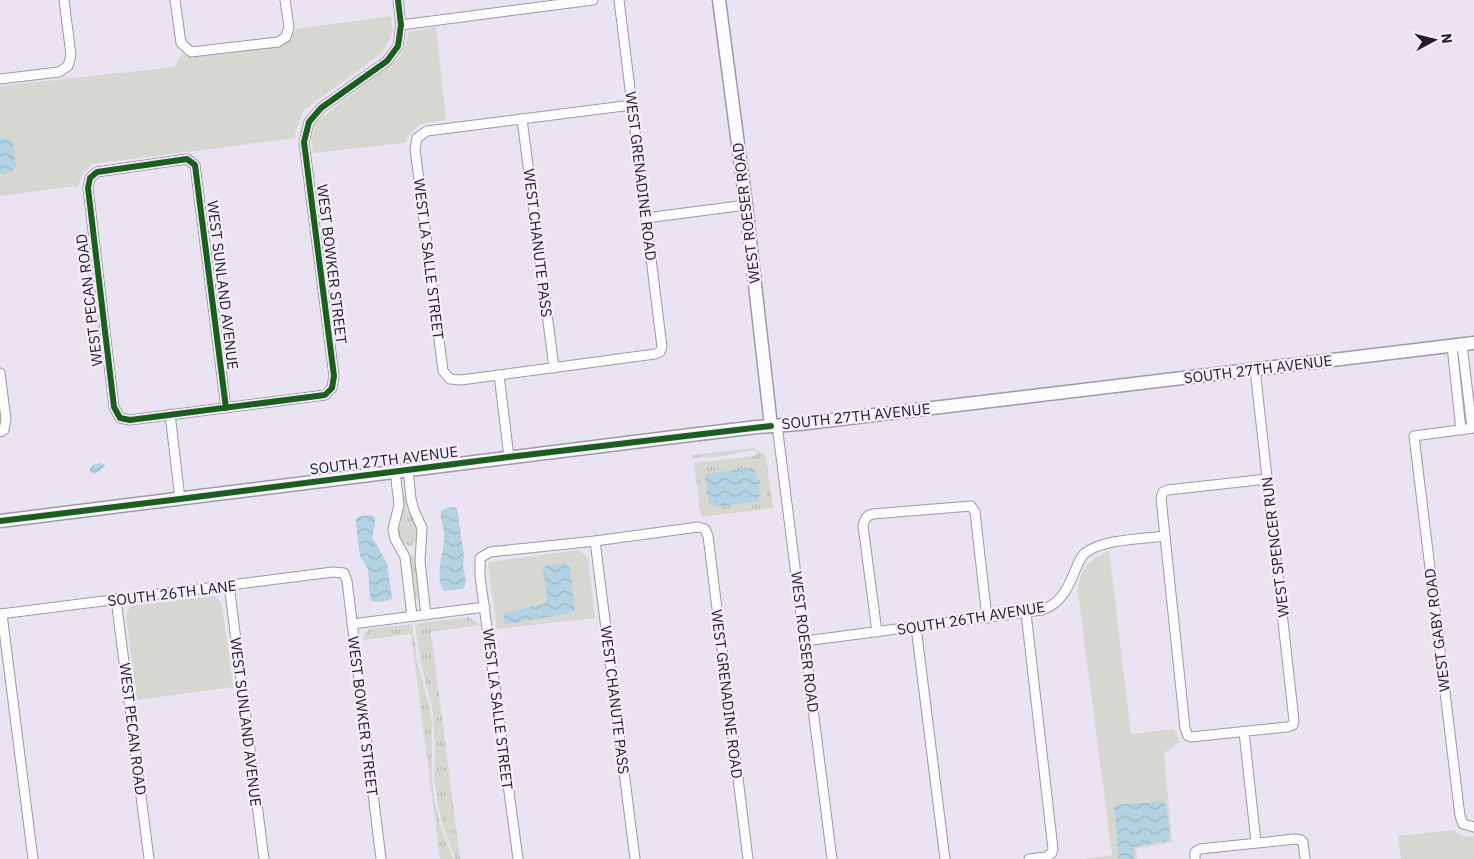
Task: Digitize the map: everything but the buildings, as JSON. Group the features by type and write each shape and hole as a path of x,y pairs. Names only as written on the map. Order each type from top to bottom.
{"main road":[{"name":"WEST ROESER ROAD","path":"719,0 774,425"},
{"name":"SOUTH 27TH AVENUE","path":"0,521 408,469 1462,345"}],"street":[{"path":"0,79 59,72 68,66 71,56 64,0"},
{"path":"176,0 181,43 192,52 278,42 286,37 289,27 285,0"},
{"path":"398,0 401,25 593,0"},
{"path":"507,0 509,10"},
{"name":"WEST GRENADINE ROAD","path":"554,368 655,354 660,352 662,347 619,0"},
{"name":"WEST BOWKER STREET","path":"226,408 325,395 332,388 334,376 304,142 309,122 321,108 387,61 398,46 401,25"},
{"path":"522,119 632,105"},
{"name":"WEST LA SALLE STREET","path":"499,375 461,380 450,379 443,371 415,149 418,138 427,131 522,119"},
{"name":"WEST CHANUTE PASS","path":"522,119 554,368"},
{"name":"WEST SUNLAND AVENUE","path":"90,178 96,172 187,159 195,166 226,408"},
{"name":"WEST PECAN ROAD","path":"90,178 88,188 114,408 120,418 130,420 170,414"},
{"path":"646,218 746,205"},
{"path":"1462,345 1473,428 1461,430 1462,345"},
{"path":"509,457 499,375 554,368"},
{"name":"WEST SPENCER RUN","path":"1244,732 1287,727 1293,724 1295,718 1255,369"},
{"path":"0,372 6,419 2,431"},
{"path":"180,499 170,414 226,408"},
{"name":"WEST ROESER ROAD","path":"774,425 805,641 832,859"},
{"name":"WEST GABY ROAD","path":"1461,430 1414,436 1460,816 1463,824 1474,827"},
{"path":"408,469 411,499 422,528 420,561 426,615"},
{"path":"395,471 399,505 393,529 395,539 404,556 412,616"},
{"path":"1256,842 1244,732 1194,738 1188,736 1185,728 1161,498 1163,492 1168,490 1267,479"},
{"path":"877,632 863,526 865,519 873,514 971,506 975,512 987,618"},
{"name":"WEST GRENADINE ROAD","path":"595,541 684,528 698,527 705,529 709,546 748,859"},
{"name":"SOUTH 26TH AVENUE","path":"805,641 1026,613 1051,607 1066,591 1080,560 1086,552 1111,543 1165,536"},
{"name":"WEST LA SALLE STREET","path":"518,859 480,576 480,558 490,552 595,541"},
{"name":"WEST CHANUTE PASS","path":"595,541 635,859"},
{"name":"SOUTH 26TH LANE","path":"1,614 333,572 344,573"},
{"name":"WEST BOWKER STREET","path":"344,573 381,859"},
{"name":"WEST SUNLAND AVENUE","path":"229,586 264,859"},
{"name":"WEST PECAN ROAD","path":"116,599 149,859"},
{"path":"352,624 485,607"},
{"path":"1026,613 1053,846 1052,853 1046,857 1029,859"},
{"path":"1,614 33,859"},
{"path":"916,627 945,859"},
{"path":"1196,855 1200,849 1295,839 1301,840 1304,845 1305,859"}],"green space":[{"path":"391,16 393,32 382,53 304,110 295,138 93,164 83,173 78,186 0,196 0,86 174,67 182,54 196,57 283,46 297,29"},
{"path":"436,27 446,120 417,127 405,143 313,153 311,137 316,122 399,58 409,32"},
{"path":"754,448 766,456 773,508 701,517 694,463 754,456 758,453 755,450 715,457 693,458 693,455"},
{"path":"403,495 406,495 408,512 418,528 417,539 410,546 404,544 399,536"},
{"path":"578,550 588,557 595,618 497,629 488,566 490,562"},
{"path":"1109,551 1131,734 1174,729 1180,742 1164,753 1172,842 1136,849 1137,859 1085,859 1112,855 1078,593 1080,578 1086,566 1095,558"},
{"path":"411,554 414,556 419,597 416,600 409,557"},
{"path":"215,596 222,604 233,687 137,700 126,617 130,606"},
{"path":"469,617 480,625 431,632 460,859 455,859 438,805 434,777 433,714 420,660 415,624"},
{"path":"412,624 417,660 432,724 434,797 440,824 453,859 440,859 411,634 363,640 369,629"},
{"path":"1454,830 1463,836 1474,836 1474,859 1401,859 1398,836"}],"water":[{"path":"0,138 9,138 15,152 16,168 6,174 0,174"},
{"path":"105,464 98,472 94,474 90,471 92,465"},
{"path":"749,468 754,469 757,476 759,501 716,507 709,504 706,474"},
{"path":"454,507 457,509 458,514 466,581 462,589 444,591 440,580 440,565 444,544 441,511"},
{"path":"371,515 375,517 372,537 387,563 392,598 380,602 371,601 368,569 360,556 356,524 356,519 360,516"},
{"path":"565,563 570,567 575,610 567,614 506,624 504,613 544,604 547,598 543,568 545,566"},
{"path":"1164,802 1166,806 1170,838 1167,841 1134,848 1134,859 1119,859 1114,808 1117,805"}],"cycle path":[{"path":"226,408 195,165 187,159 97,172 90,178 88,188 114,407 120,418 130,420 325,395 332,388 334,376 304,142 309,122 321,108 387,61 398,46 401,25 398,0"},
{"path":"0,521 771,426"}]}
